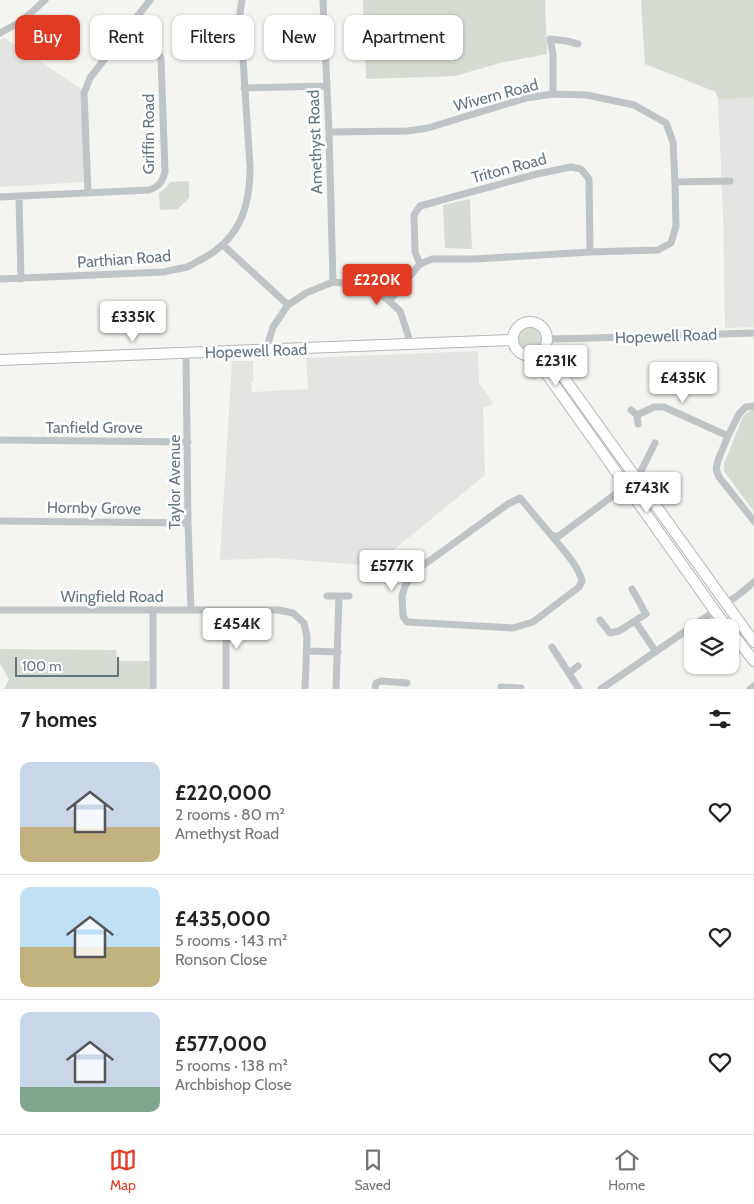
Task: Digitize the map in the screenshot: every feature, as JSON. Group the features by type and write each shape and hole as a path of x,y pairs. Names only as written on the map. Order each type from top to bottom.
{"street":[{"path":"0,33 22,21 45,0"},
{"path":"138,15 150,0"},
{"name":"Parthian Road","path":"0,279 164,272 189,266 215,251 230,237 241,219 250,187 240,12 242,0"},
{"name":"Amethyst Road","path":"323,0 333,282"},
{"path":"553,94 553,54 550,40 578,44"},
{"path":"88,194 84,93 90,78 104,60"},
{"name":"Griffin Road","path":"0,197 149,190 159,185 165,172 161,60"},
{"path":"244,88 327,86"},
{"name":"Wivern Road","path":"329,132 407,131 428,128 526,98 553,94 587,95 634,105 666,123 673,142 675,182 676,226 671,243 658,250 432,259 420,264"},
{"name":"Triton Road","path":"420,264 416,252 414,216 420,206 537,174 570,167 580,169 588,179 590,252"},
{"path":"675,182 730,181"},
{"path":"19,196 21,279"},
{"path":"223,245 288,305"},
{"path":"389,302 420,264"},
{"path":"266,350 273,327 288,305 306,293 333,282 360,285 376,291 400,311 410,345"},
{"path":"529,322 540,325 544,329 547,344 540,354 529,357 520,353 513,340 516,330 524,323 529,322"},
{"name":"Hopewell Road","path":"547,339 754,333"},
{"name":"Hopewell Road","path":"0,360 513,340"},
{"path":"544,350 754,642"},
{"name":"Taylor Avenue","path":"186,354 190,610"},
{"path":"534,356 721,619"},
{"path":"754,406 746,407 739,414 728,436 716,469 719,476 754,521"},
{"path":"637,415 654,407 664,408 728,436"},
{"path":"631,410 637,415 638,424"},
{"name":"Tanfield Grove","path":"0,440 188,442"},
{"path":"552,536 572,562 581,576 582,582 579,587 532,622 513,628 407,622 403,616 402,596 404,586 414,572 514,501 520,498 552,536 560,536 637,479 655,443"},
{"name":"Hornby Grove","path":"0,521 188,523"},
{"path":"727,603 754,582"},
{"path":"600,620 610,633 619,631 646,614 632,589"},
{"path":"328,596 349,596"},
{"path":"336,689 339,596"},
{"name":"Wingfield Road","path":"0,610 278,610 293,614 304,623 307,637 305,689"},
{"path":"153,610 153,689"},
{"path":"226,610 226,689"},
{"path":"601,689 610,687 715,611"},
{"path":"635,621 656,652"},
{"path":"739,642 754,662"},
{"path":"552,647 580,689"},
{"path":"307,651 338,652"},
{"path":"569,672 578,666"},
{"path":"375,689 376,683 407,683"},
{"path":"750,689 754,686"},
{"path":"501,687 520,688"}],"shaded area":[{"path":"363,0 545,0 547,54 500,63 455,76 366,79 365,60 463,60 463,15 364,15"},
{"path":"641,0 754,0 754,98 718,99 716,92 645,64"},
{"path":"5,38 15,45 15,60 38,60 84,91 84,182 0,187 0,40"},
{"path":"754,98 754,327 725,328 718,99"},
{"path":"189,181 189,198 178,209 160,210 159,193 170,182"},
{"path":"470,199 472,249 445,248 443,205"},
{"path":"530,326 539,330 543,339 539,348 530,352 521,348 517,339 521,330"},
{"path":"478,351 479,383 494,404 483,408 485,475 374,566 273,558 220,560 232,361 253,361 252,392 308,389 306,358"},
{"path":"754,409 754,512 724,471 724,464 743,416"},
{"path":"0,649 116,650 117,661 149,661 149,689 4,689 9,679 0,664"}]}
